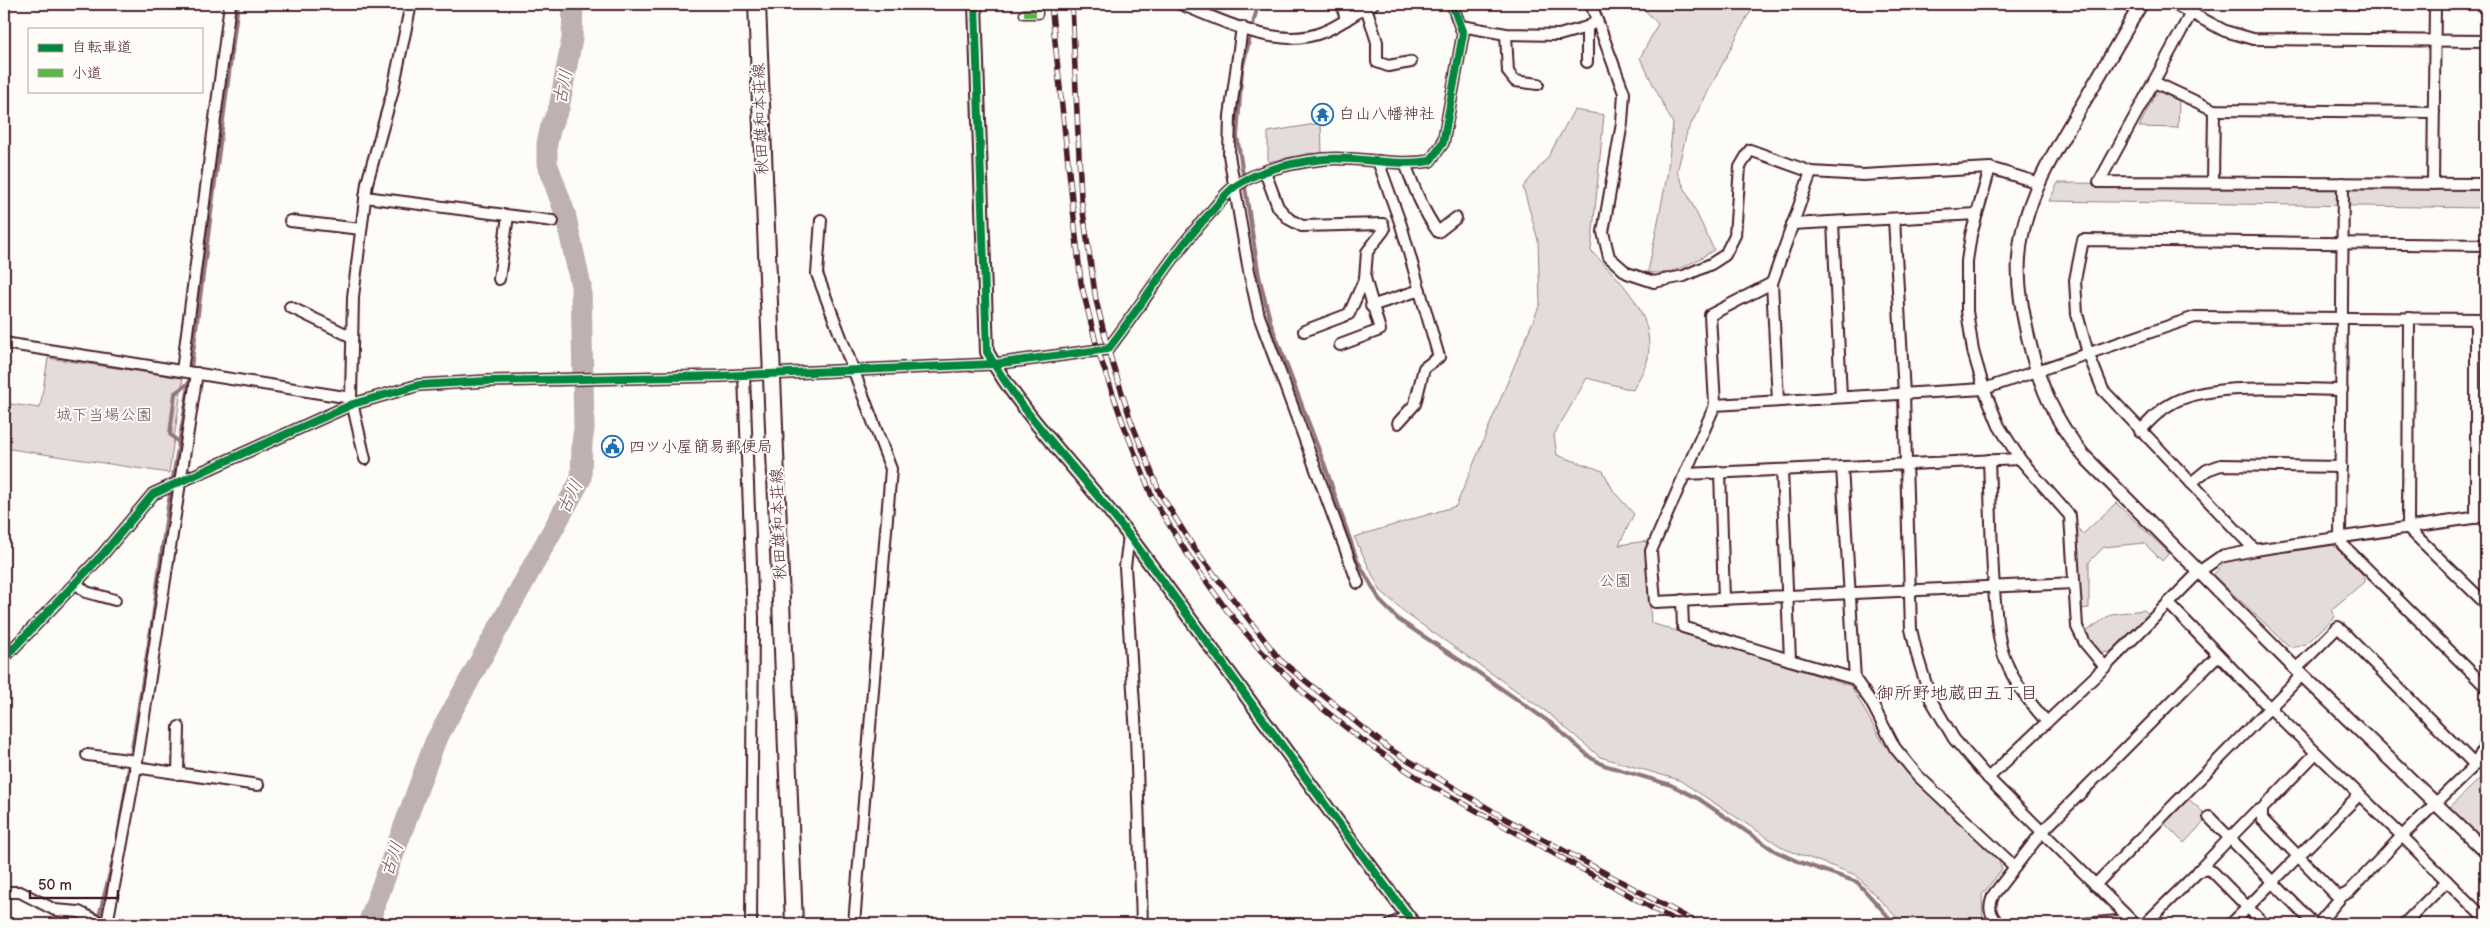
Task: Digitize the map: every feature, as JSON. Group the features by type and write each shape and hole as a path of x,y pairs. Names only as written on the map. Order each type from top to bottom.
{"main road":[{"name":"秋田雄和本荘線","path":"757,4 794,924"}],"street":[{"path":"4,892 20,892 56,910 79,912 102,923 131,762 190,372 230,4"},
{"path":"365,459 352,401 353,296 367,183 392,94 411,4"},
{"path":"974,4 987,352 1004,382 1129,535 1411,920 1390,924"},
{"path":"1024,14 1038,14 1037,4"},
{"path":"1180,4 1248,29 1299,37 1322,33 1369,5 1377,42 1377,62 1388,66 1411,62"},
{"path":"1342,4 1346,20"},
{"path":"4,658 76,583 153,494 174,486 352,401 419,385 856,371 994,364 1108,349 1137,311 1188,235 1236,185 1276,168 1325,159 1406,163 1430,161 1443,143 1463,34 1452,4"},
{"path":"1591,4 1624,93 1622,122 1603,232 1609,257 1627,273 1654,282 1684,276 1711,264 1724,255 1735,235 1740,167 1750,150 1810,172 1863,175 1990,168 2038,183"},
{"path":"2141,4 2038,183 2018,258 2022,314 2036,372 2050,407 2084,456 2299,672 2486,852"},
{"path":"2174,4 2194,8 2225,31 2253,39 2486,41"},
{"path":"2433,184 2435,4"},
{"path":"2194,8 2099,182 2486,184"},
{"path":"1461,26 1506,34 1558,35 1587,27 1596,20"},
{"path":"1587,27 1587,62"},
{"path":"1248,29 1230,116 1229,155 1236,185 1248,271 1259,316 1343,537 1358,583"},
{"path":"1506,34 1508,72 1515,81 1538,84"},
{"path":"2154,82 2214,110 2434,112"},
{"path":"2213,182 2214,110"},
{"path":"1378,161 1398,216 1438,358 1424,368 1415,404 1398,423"},
{"path":"1406,163 1413,188 1427,216 1438,232 1456,218"},
{"path":"1990,168 1977,214 1968,261 1967,311 1973,350 1984,389 1999,426 2020,459 2070,516 2077,627 2085,644 2105,667"},
{"path":"1265,172 1278,207 1289,219 1302,226 1383,224 1398,216"},
{"path":"1778,401 1772,283 1810,172"},
{"path":"2343,183 2340,539 2343,545 2486,687"},
{"path":"365,197 553,221"},
{"path":"1792,224 1977,214"},
{"path":"499,279 508,216"},
{"path":"1894,219 1904,394 1912,629 1917,655 1931,700 1954,739 1988,778 2134,924"},
{"path":"821,220 817,274 856,371 872,421 891,469 854,924"},
{"path":"290,221 361,230"},
{"path":"1833,222 1841,397"},
{"path":"1340,345 1380,330 1371,306 1365,278 1367,252 1384,230 1383,224"},
{"path":"2255,550 2103,390 2088,353 2077,314 2076,280 2083,240 2486,245"},
{"path":"1304,331 1349,314 1365,278"},
{"path":"1772,283 1710,315 1715,405 1651,551 1655,602 2074,583"},
{"path":"1371,306 1420,290"},
{"path":"290,307 352,337"},
{"path":"1715,405 1984,389 2195,317 2481,319 2481,517 2255,550 2220,557 2200,571 2105,667 1988,778"},
{"path":"2409,318 2408,528 2486,604"},
{"path":"4,343 190,372 352,401"},
{"path":"744,375 753,619 751,924"},
{"path":"2140,430 2169,404 2197,395 2224,390 2342,390"},
{"path":"1686,474 2020,459"},
{"path":"1988,460 1994,586 1998,628 2004,656 2023,693 2047,722"},
{"path":"2191,483 2207,470 2221,465 2341,467"},
{"path":"1842,467 1855,679 1871,702 1895,748 1918,776 2015,867"},
{"path":"1782,470 1790,660"},
{"path":"1720,472 1724,599"},
{"path":"1129,535 1125,567 1136,735 1142,924"},
{"path":"76,583 86,592 115,600"},
{"path":"1682,600 1684,627 1855,679"},
{"path":"2168,602 2269,707 2486,920"},
{"path":"2095,886 2269,707 2338,627 2475,765"},
{"path":"2000,924 1991,916 1989,905 1994,894 2042,832 2218,655"},
{"path":"178,774 179,727"},
{"path":"2318,924 2342,896 2349,892 2402,836 2475,765 2486,744"},
{"path":"2145,924 2316,753"},
{"path":"87,755 131,762 178,774 258,784"},
{"path":"2231,924 2359,795"},
{"path":"2262,809 2262,820 2335,894 2342,896"},
{"path":"2209,817 2314,924"},
{"path":"2198,872 2206,869 2214,872 2264,924"},
{"path":"2404,924 2447,881"},
{"path":"2084,924 2118,921 2134,924"}],"green space":[{"path":"1639,4 1757,4 1747,17 1687,132 1677,172 1714,250 1682,267 1657,273 1648,272 1667,176 1673,124 1640,58 1658,24"},
{"path":"2160,92 2179,101 2178,128 2139,127 2154,96"},
{"name":"公園","path":"1574,110 1604,115 1591,251 1614,274 1633,298 1641,312 1649,341 1648,358 1633,390 1587,378 1554,435 1557,455 1603,471 1614,492 1634,514 1619,545 1646,541 1651,623 1851,686 1883,743 1994,849 2002,869 1982,895 1983,921 1989,924 1903,924 1856,875 1785,849 1679,780 1600,757 1548,713 1408,615 1380,590 1354,537 1456,506 1540,304 1538,240 1523,187 1548,157"},
{"path":"1321,123 1322,154 1310,153 1268,162 1268,132"},
{"path":"2058,183 2486,187 2486,208 2049,201"},
{"name":"城下当場公園","path":"48,358 183,378 169,473 4,448 4,403 40,408"},
{"path":"2116,503 2169,553 2162,561 2144,543 2104,547 2089,562 2089,608 2080,609 2074,524 2083,534"},
{"path":"2332,544 2364,576 2364,582 2331,610 2335,617 2306,644 2290,647 2213,575 2227,560"},
{"path":"2144,610 2149,614 2110,652 2101,653 2088,638 2087,631 2111,614"},
{"path":"2486,773 2486,844 2450,807"},
{"path":"2186,797 2199,808 2205,817 2203,823 2184,843 2162,821"}],"waterway":[{"path":"98,920 116,849 153,617 168,506 188,391 238,4"},
{"name":"古川","path":"368,924 435,742 581,479 584,429 581,286 565,213 547,163 547,143 551,126 559,108 572,39 573,4"},
{"path":"1258,4 1242,70 1237,136 1259,276 1271,324 1325,466 1357,560 1381,602 1399,620 1552,724 1591,758 1604,765 1671,785 1699,799 1775,851 1799,862 1857,882 1895,924"},
{"path":"179,443 170,434 175,393 189,383"}],"railway":[{"path":"1051,4 1081,283 1098,351 1123,423 1153,499 1193,563 1226,609 1261,651 1307,696 1358,737 1421,780 1681,924"},
{"path":"1072,4 1081,198 1096,300 1108,349 1131,421 1160,493 1194,548 1280,660 1388,748 1506,819 1699,924"}],"marked path":[{"path":"1024,14 1038,14 1037,4"}],"cycle path":[{"path":"975,4 987,352 1019,401 1130,537 1414,924"},
{"path":"4,658 103,554 153,494 353,404 419,385 487,381 721,376 994,364 1108,349 1170,262 1197,228 1223,197 1246,179 1279,167 1324,159 1337,158 1404,163 1430,161 1443,143 1463,34 1452,4"}],"place":[{"name":"白山八幡神社","path":"1323,114"},
{"name":"四ツ小屋簡易郵便局","path":"613,447"}],"district":[{"name":"御所野地蔵田五丁目","path":"1957,693"}]}
